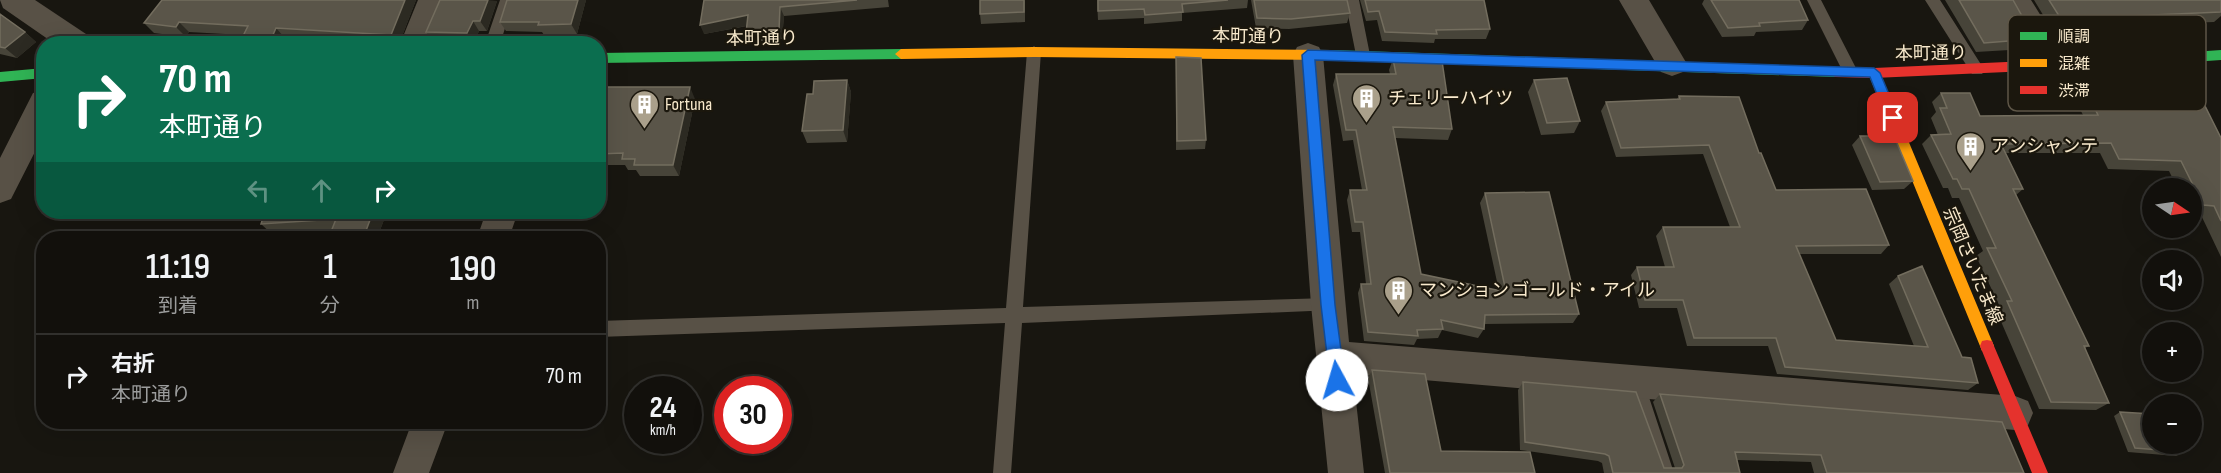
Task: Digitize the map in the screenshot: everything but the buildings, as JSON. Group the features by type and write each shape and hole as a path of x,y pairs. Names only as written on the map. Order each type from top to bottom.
{"main road":[{"name":"本町通り","path":"606,58 1034,52 1363,55 1672,64 1874,73 2008,68"},
{"name":"本町通り","path":"2206,57 2221,56"},
{"name":"宗岡さいたま線","path":"1874,73 2040,473"},
{"path":"0,77 36,74"}],"street":[{"path":"13,0 66,36"},
{"path":"418,36 433,0"},
{"path":"1634,0 1672,64"},
{"path":"2016,0 2025,15"},
{"path":"1308,55 1328,305 1346,473"},
{"path":"0,190 36,118"},
{"path":"1335,357 2015,413"},
{"path":"411,473 427,429"}],"lane":[{"path":"495,36 507,0"},
{"path":"1352,0 1363,55"},
{"path":"1814,0 1850,72"},
{"path":"1932,0 1977,70"},
{"path":"1002,473 1012,315 1034,52"},
{"path":"606,329 1328,305"},
{"path":"1635,382 1665,473"}],"traffic: fast":[{"path":"606,58 901,54"},
{"path":"1332,55 1835,72"},
{"path":"2206,56 2221,55"},
{"path":"0,77 36,74"}],"traffic: slow":[{"path":"901,54 1034,52 1332,55"},
{"path":"1874,73 1987,346"}],"traffic: jam":[{"path":"1835,72 1874,73 2008,67"},
{"path":"1987,346 2040,473"}],"place":[{"name":"チェリーハイツ","path":"1367,124"},
{"name":"Fortuna","path":"644,130"},
{"name":"アンシャンテ","path":"1970,172"},
{"name":"マンション ゴールド・アイル","path":"1398,316"}],"route":[{"path":"1337,380 1328,305 1308,55 1672,64 1874,73 1893,118"}]}
